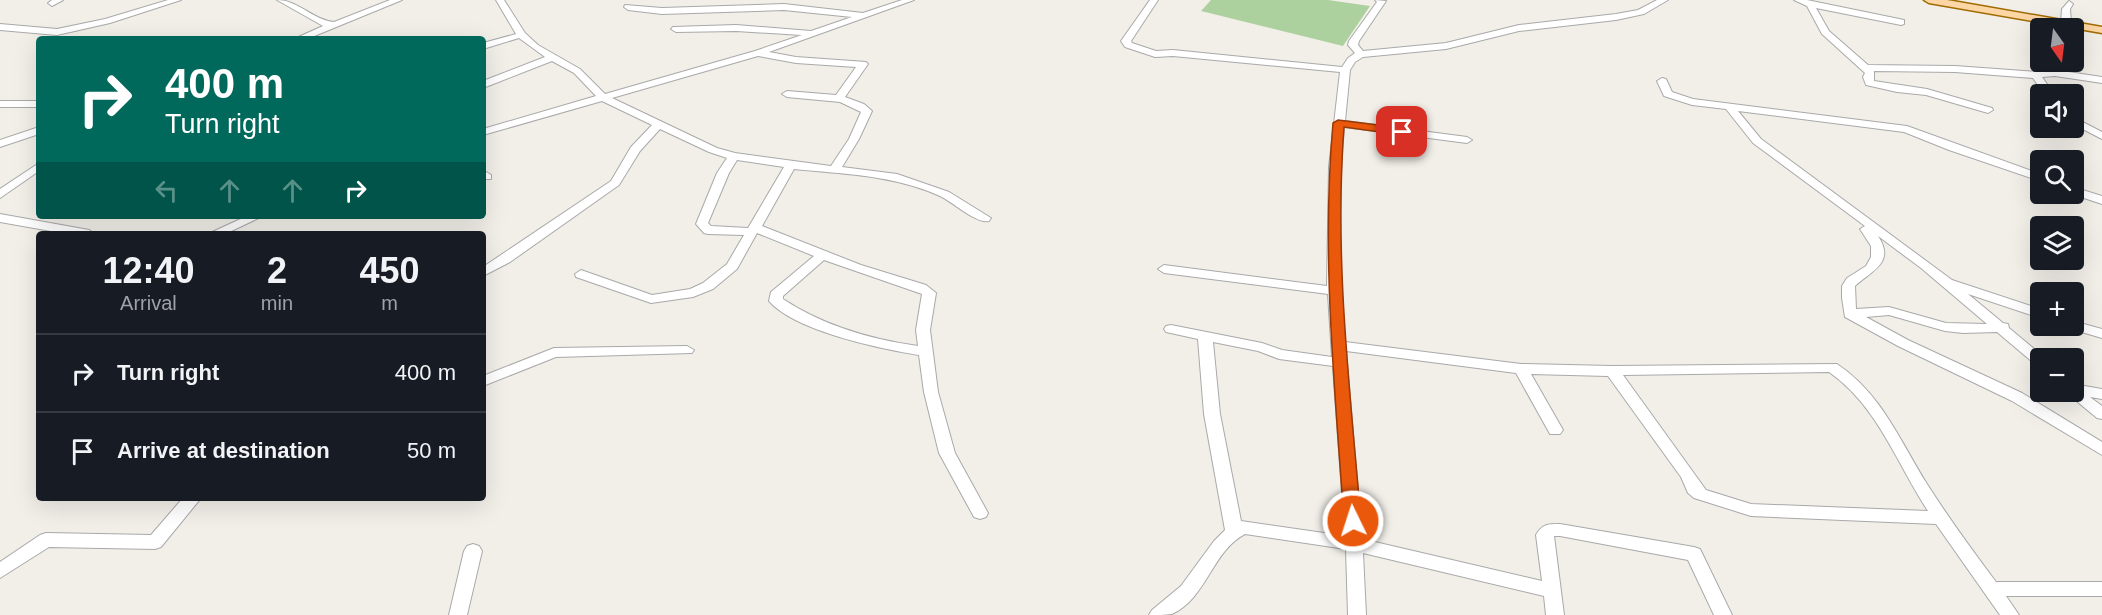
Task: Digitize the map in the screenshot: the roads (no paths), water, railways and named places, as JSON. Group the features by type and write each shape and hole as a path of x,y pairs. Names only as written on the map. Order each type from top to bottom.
{"main road":[{"path":"1929,0 2102,29"},
{"path":"1947,0 2044,18"},
{"path":"2084,26 2102,29"}],"street":[{"path":"0,27 57,32 107,21 177,0"},
{"path":"280,0 324,24 336,25"},
{"path":"307,36 398,0"},
{"path":"486,131 758,53 910,0"},
{"path":"1154,0 1126,41 1128,45 1155,54 1173,53 1345,70"},
{"path":"1361,54 1353,45 1354,41 1381,0"},
{"path":"1357,615 1354,544 1335,291 1335,167 1345,70 1351,60 1361,54 1446,46 1519,28 1616,17 1641,12 1664,0"},
{"path":"1798,0 1901,22"},
{"path":"503,1 521,35 578,71 602,97 713,150 734,156 791,165 893,176 945,194 985,218"},
{"path":"1810,4 1825,32 1870,72 1868,77 1870,83 1927,92 1988,110"},
{"path":"2066,18 2066,9 2069,4"},
{"path":"628,7 674,11 783,7 866,16"},
{"path":"676,29 736,28 803,32 813,35"},
{"path":"486,45 521,35"},
{"path":"758,53 796,60 863,64 838,99"},
{"path":"486,84 553,57"},
{"path":"1866,68 1955,69 2036,75 2055,73 2102,80"},
{"path":"2036,75 2042,84"},
{"path":"1662,81 1668,94 1677,98 1730,107 1900,127 2030,174"},
{"path":"787,94 838,99 863,106 867,111 854,139 835,169"},
{"path":"0,104 36,104"},
{"path":"1730,107 1756,141 1926,265 2030,352"},
{"path":"1338,123 1467,140"},
{"path":"486,270 615,183 635,149 658,124"},
{"path":"2084,126 2102,136"},
{"path":"0,144 36,131"},
{"path":"734,156 723,173 702,224 708,230 754,230 821,256 925,289 928,293 923,330 931,392 947,453 980,513"},
{"path":"581,274 651,299 693,293 708,286 732,266 791,165"},
{"path":"0,194 36,168"},
{"path":"2084,194 2102,200"},
{"path":"1830,195 1878,242 1875,262 1865,274 1852,280 1848,289 1850,314"},
{"path":"0,218 72,231"},
{"path":"221,231 251,219"},
{"path":"821,256 776,296 776,301 792,313 851,336 892,347 926,352"},
{"path":"1164,269 1335,291"},
{"path":"1943,280 2030,310"},
{"path":"1850,314 1889,311 1963,329 2002,327"},
{"path":"1850,314 1903,343 2018,397 2102,449"},
{"path":"2084,328 2102,334"},
{"path":"1171,329 1262,347 1279,354 1341,363"},
{"path":"1205,334 1212,414 1234,531"},
{"path":"1339,346 1521,369 1612,371 1832,367 1864,393 1941,518 2010,615"},
{"path":"486,380 554,353 687,350"},
{"path":"1521,369 1555,430"},
{"path":"1612,371 1688,475 1694,489 1706,497 1751,510 1941,518"},
{"path":"2084,392 2102,394"},
{"path":"2084,399 2102,414"},
{"path":"0,571 46,540 155,542 190,501"},
{"path":"1158,615 1190,589 1234,531 1243,527 1354,544 1550,590"},
{"path":"1555,615 1550,590 1545,535 1549,530 1694,554 1724,615"},
{"path":"458,615 473,551"},
{"path":"1991,589 2102,589"}]}
